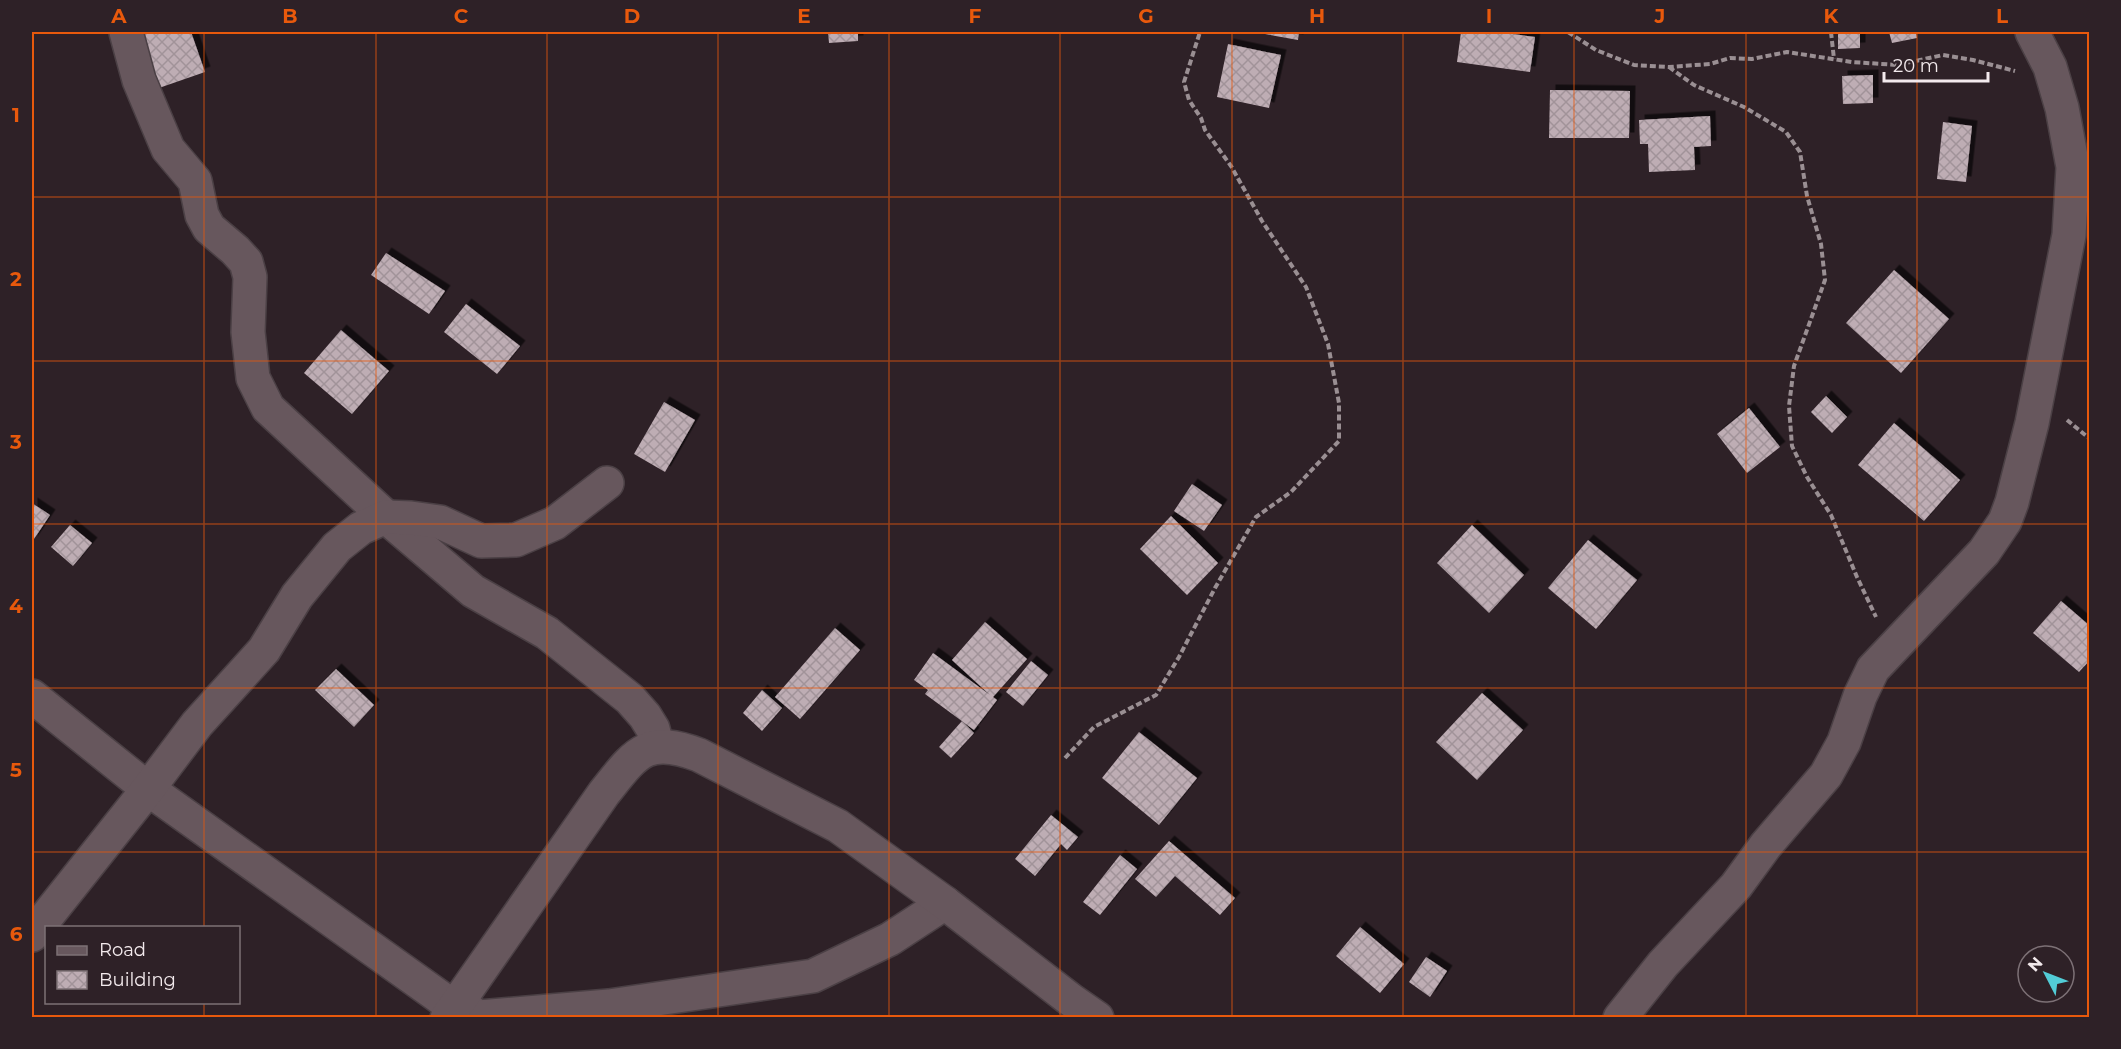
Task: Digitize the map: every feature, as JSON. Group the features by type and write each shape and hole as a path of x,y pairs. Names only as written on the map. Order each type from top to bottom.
{"street":[{"path":"126,32 138,80 168,149 195,182 202,215 209,228 236,250 246,262 250,277 248,332 253,378 268,408 386,518 473,591 547,633 630,699 649,722 657,746"},
{"path":"1620,1017 1663,964 1736,886 1766,845 1826,775 1844,742 1860,696 1873,669 1983,552 2001,528 2012,502 2032,423 2069,235 2073,167 2062,108 2050,67 2032,32"},
{"path":"32,935 148,789 196,724 264,650 297,596 337,547 361,528 386,518 411,518 440,522 481,541 516,540 555,523 607,483"},
{"path":"32,696 148,789 465,1015 609,1006 813,976 890,939 945,903"},
{"path":"465,1015 604,793 623,769 638,755 657,746 678,747 699,754 838,826 1097,1017"}],"path":[{"path":"1065,758 1094,727 1156,695 1256,517 1291,492 1339,441 1339,403 1328,344 1305,287 1231,166 1205,130 1190,100 1184,82 1200,32"},
{"path":"1568,32 1596,50 1634,65 1669,67 1710,64 1730,58 1752,58 1787,52 1852,62 1897,65 1943,55 1973,60 2054,82"},
{"path":"1831,32 1834,59"},
{"path":"1669,67 1694,85 1744,107 1786,132 1800,152 1807,196 1821,244 1825,280 1794,366 1789,406 1792,446 1807,477 1831,515 1857,577 1876,614 1873,669"}],"building":[{"path":"139,32 191,32 205,72 159,88"},
{"path":"828,32 858,32 858,41 829,43"},
{"path":"1254,32 1299,32 1298,40"},
{"path":"1461,32 1497,32 1535,37 1530,72 1457,62"},
{"path":"1838,32 1860,32 1860,48 1838,49"},
{"path":"1889,32 1916,32 1917,38 1892,43"},
{"path":"1228,44 1281,55 1269,108 1217,97"},
{"path":"1873,75 1873,103 1843,104 1842,76"},
{"path":"1550,90 1630,91 1629,138 1549,138"},
{"path":"1710,116 1711,146 1694,147 1695,170 1649,172 1648,144 1640,144 1639,120"},
{"path":"1943,122 1972,126 1966,182 1937,179"},
{"path":"386,253 445,291 429,314 371,275"},
{"path":"1894,270 1949,319 1901,373 1846,323"},
{"path":"466,304 520,346 497,374 444,332"},
{"path":"341,330 389,371 352,414 304,373"},
{"path":"1826,396 1847,417 1832,433 1811,412"},
{"path":"664,402 695,420 665,472 634,454"},
{"path":"1749,408 1780,447 1747,473 1717,434"},
{"path":"1894,423 1960,480 1924,521 1858,465"},
{"path":"1192,484 1222,505 1204,531 1174,511"},
{"path":"32,503 50,515 32,542"},
{"path":"1171,516 1218,563 1187,595 1140,549"},
{"path":"70,525 92,543 73,566 51,547"},
{"path":"1472,525 1524,575 1489,613 1437,563"},
{"path":"1588,540 1637,580 1596,629 1548,588"},
{"path":"2061,601 2090,626 2090,660 2079,672 2033,633"},
{"path":"985,622 1027,659 993,697 997,700 974,730 925,694 928,690 914,680 933,653 990,695 952,660"},
{"path":"835,628 860,650 800,719 775,697"},
{"path":"1031,661 1048,675 1023,706 1006,692"},
{"path":"336,669 374,705 354,727 315,690"},
{"path":"762,690 782,708 762,731 743,713"},
{"path":"1482,693 1523,730 1477,780 1436,742"},
{"path":"962,721 974,733 951,758 939,747"},
{"path":"1139,732 1197,778 1159,825 1102,778"},
{"path":"1051,815 1078,837 1067,850 1061,844 1035,876 1015,859"},
{"path":"1169,841 1235,898 1220,915 1175,876 1156,897 1135,879"},
{"path":"1120,855 1137,869 1100,915 1083,902"},
{"path":"1360,927 1404,964 1380,993 1336,956"},
{"path":"1426,957 1447,971 1430,997 1409,982"}]}
